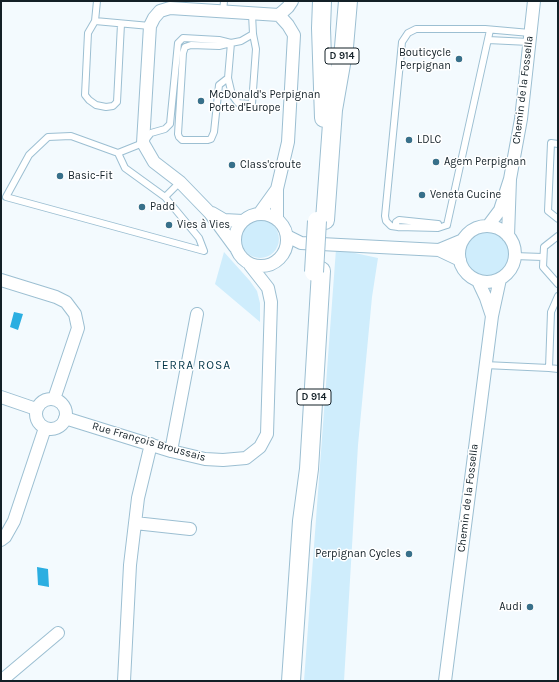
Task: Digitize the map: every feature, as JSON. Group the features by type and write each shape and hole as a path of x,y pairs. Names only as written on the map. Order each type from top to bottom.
{"main road":[{"name":"D 914","path":"322,1 321,28 329,110"},
{"path":"329,110 331,1"},
{"path":"329,110 340,1"},
{"name":"D 914","path":"291,681 302,521 309,469 317,272 329,110 344,47 348,1"}],"street":[{"path":"235,247 238,226 250,216 259,214 268,215 276,219 282,224 287,236 285,251 281,258 275,263 259,267 250,265 239,254 210,213 180,182 154,162 143,143 150,26 160,11 170,8 223,6 252,14 279,15 288,8 292,1"},
{"name":"Chemin de la Fossella","path":"488,226 500,210 510,179 521,120 534,1"},
{"path":"276,219 277,189 288,142 294,35 288,24 279,15"},
{"name":"Chemin de la Fossella","path":"508,236 510,179"},
{"path":"259,214 277,189"},
{"path":"210,213 224,220 243,221"},
{"path":"488,226 502,231 508,236 515,251 512,267 507,274 500,279 485,282 478,281 469,276 463,269 459,254 460,246 467,234 473,230 488,226"},
{"path":"287,236 301,243 439,250 460,260"},
{"path":"439,250 463,240"},
{"path":"285,251 301,243"},
{"name":"Rue François Broussais","path":"268,288 275,263"},
{"name":"Rue François Broussais","path":"65,418 172,451 205,459 223,460 246,458 260,447 267,434 271,302 268,288 250,265"},
{"name":"Chemin de la Fossella","path":"445,681 485,365 492,316 500,279"},
{"path":"1,280 56,296 66,302 75,314 78,328 54,399"},
{"name":"Chemin de la Fossella","path":"478,281 492,316"},
{"path":"172,451 197,314"},
{"path":"1,397 36,409"},
{"path":"45,399 54,399 65,408 65,418 63,422 55,428 45,428 41,426 36,418 36,409 45,399"},
{"path":"1,540 5,537 14,521 45,428"},
{"path":"124,681 130,565 138,498 151,444"},
{"path":"135,523 190,529"},
{"path":"1,681 58,633"}],"lane":[{"path":"97,1 95,21 88,33 85,94 89,100 96,105 106,107 113,106 117,102 121,24"},
{"path":"230,43 228,78 232,95 238,103 252,104 256,49 253,34 252,14"},
{"path":"95,21 150,26"},
{"path":"490,30 447,225 399,220 396,222 396,226 398,227 391,226 386,221 385,216 402,42 408,33 416,29 490,30 530,37"},
{"path":"228,78 219,85 212,138 208,140 182,140 178,134 183,53 185,47 191,45 219,46 241,41 253,34"},
{"path":"488,40 530,37"},
{"path":"118,153 125,168 165,197 199,238 204,251 6,197 29,154 48,137 71,136 118,153 143,143 152,133 165,129 170,124 178,43 183,38 218,40 230,43"},
{"path":"558,144 551,143 548,211 558,219"},
{"path":"165,197 180,182"},
{"path":"558,236 544,246 543,257 543,267 558,284"},
{"path":"514,256 543,257"},
{"path":"549,368 551,312 558,296"},
{"path":"485,365 558,368"}],"shaded area":[{"path":"260,220 273,226 279,239 273,252 260,258 247,252 241,239 247,226"},
{"path":"487,226 498,228 507,234 513,243 515,254 513,265 507,274 498,280 487,282 476,280 467,274 461,265 459,254 461,243 467,234 476,228"},
{"path":"336,249 378,258 372,297 358,445 344,681 304,681"},
{"path":"224,252 257,291 260,303 260,322 215,284"}],"water":[{"path":"14,312 23,314 18,330 10,327"},
{"path":"37,567 48,569 49,587 38,585"}],"place":[{"name":"Bouticycle Perpignan","path":"459,59"},
{"name":"McDonald's Perpignan Porte d'Europe","path":"201,101"},
{"name":"LDLC","path":"409,140"},
{"name":"Agem Perpignan","path":"436,162"},
{"name":"Class'croute","path":"232,165"},
{"name":"Basic-Fit","path":"60,176"},
{"name":"Veneta Cucine","path":"422,195"},
{"name":"Padd","path":"142,207"},
{"name":"Vies à Vies","path":"169,225"},
{"name":"Perpignan Cycles","path":"409,554"},
{"name":"Audi","path":"530,607"}],"district":[{"name":"TERRA ROSA","path":"193,366"}]}
